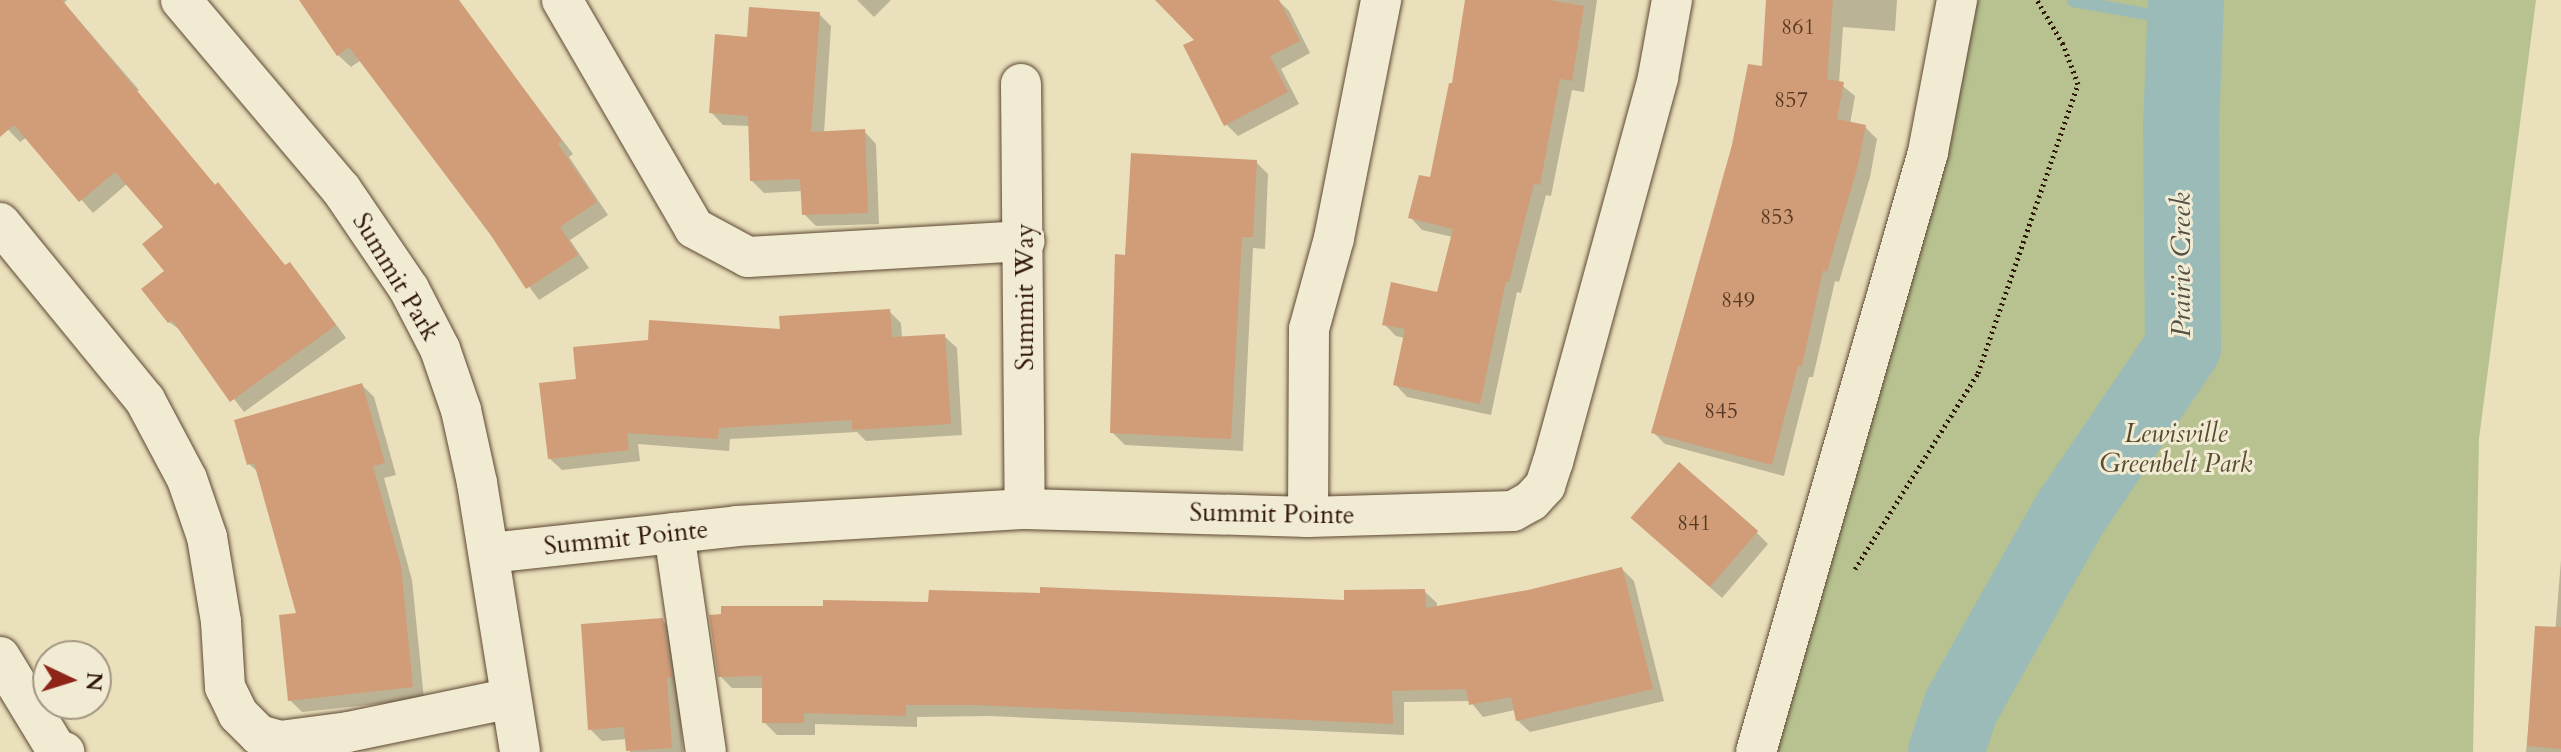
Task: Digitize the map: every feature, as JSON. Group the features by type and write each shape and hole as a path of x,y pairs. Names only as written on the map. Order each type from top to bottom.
{"street":[{"name":"Summit Park","path":"181,0 341,189 409,289 440,349 461,410 490,553 508,699 520,752"},
{"path":"1308,517 1309,329 1334,238 1381,0"},
{"name":"Summit Pointe","path":"490,553 674,533 1025,509 1308,517 1513,511 1531,501 1545,486 1658,77 1672,0"},
{"path":"1756,752 1928,152 1957,0"},
{"path":"576,5 694,228 748,257 1025,241"},
{"name":"Summit Way","path":"1021,84 1025,241 1025,509"},
{"path":"0,223 145,400 187,479 207,537 221,622 225,687 238,714 259,735 280,741 335,734 508,699"},
{"path":"674,533 706,752"},
{"path":"0,657 46,747"}],"path":[{"path":"1848,584 1861,555 1978,373 2078,84 2063,44 2037,0"}],"green space":[{"name":"Lewisville Greenbelt Park","path":"1971,0 2536,0 2479,439 2473,752 1770,752"}],"building":[{"path":"0,0 62,0 215,185 218,182 285,265 290,262 336,325 230,402 172,320 168,323 141,289 164,271 142,244 163,227 115,172 79,202 14,125 0,137"},
{"path":"299,0 459,0 562,141 558,144 597,202 560,227 578,255 526,289 490,234 349,47 337,56"},
{"path":"1155,0 1279,0 1300,41 1270,56 1288,92 1224,126 1183,45 1194,40"},
{"path":"1465,0 1549,0 1584,6 1572,81 1560,79 1540,185 1534,184 1509,282 1506,281 1480,404 1393,385 1405,329 1382,325 1391,282 1437,292 1453,229 1408,218 1419,175 1430,177 1449,83 1452,83"},
{"path":"1766,0 1833,0 1827,79 1844,82 1837,119 1866,125 1858,165 1827,272 1823,270 1802,366 1798,366 1772,465 1651,433 1732,145 1748,64 1762,66"},
{"path":"749,7 820,12 811,132 865,129 868,213 802,215 800,179 750,181 748,116 709,113 715,34 747,37"},
{"path":"1131,153 1257,160 1253,237 1242,237 1231,439 1110,433 1115,254 1125,255"},
{"path":"890,309 892,337 945,334 951,424 852,430 852,420 719,428 718,439 627,433 629,450 548,459 539,383 576,379 573,347 648,340 649,320 780,329 779,316"},
{"path":"362,383 385,463 373,466 401,566 413,687 288,701 279,615 296,613 254,463 247,465 234,420"},
{"path":"1679,462 1758,531 1710,587 1630,518"},
{"path":"1622,567 1653,689 1516,721 1511,697 1469,705 1466,689 1392,691 1393,724 976,705 906,705 906,716 804,713 804,723 762,723 762,676 718,677 709,615 721,614 721,606 823,606 823,600 928,602 929,590 1040,593 1040,587 1344,600 1344,590 1425,589 1426,608 1528,590"},
{"path":"663,618 672,677 667,678 672,748 626,751 624,727 588,730 581,624"},
{"path":"2535,626 2561,627 2561,749 2527,746"}],"waterway":[{"name":"Prairie Creek","path":"1946,752 1961,707 2069,515 2183,347 2181,129 2186,0"},
{"path":"2073,1 2186,21"}]}
